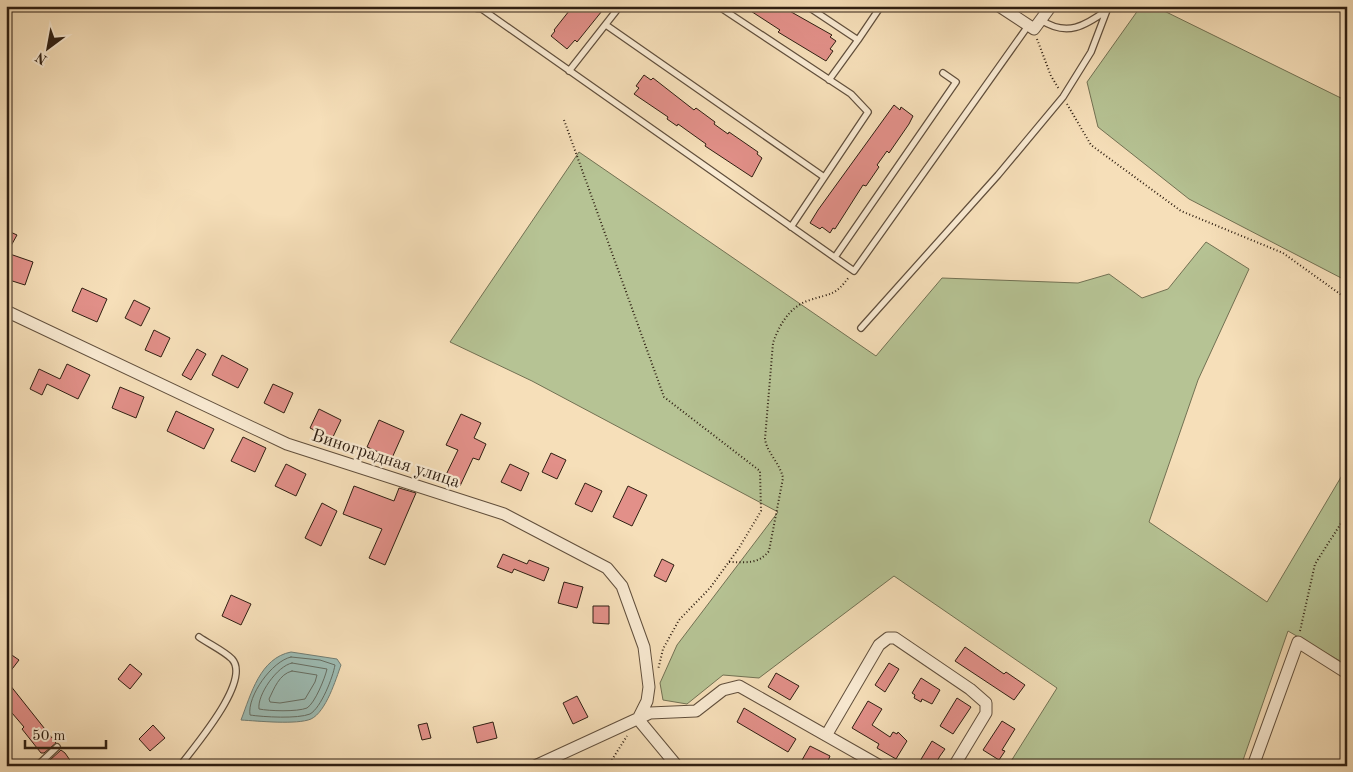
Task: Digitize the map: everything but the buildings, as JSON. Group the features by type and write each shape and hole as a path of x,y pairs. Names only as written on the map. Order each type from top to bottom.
{"street":[{"path":"999,6 1031,28 1041,20 1051,6"},
{"name":"Виноградная улица","path":"6,311 287,444 504,514 606,568 622,586 644,646 649,687 647,701 638,719"},
{"path":"827,734 879,645 888,638 895,638 970,689 986,703 986,713 954,766"},
{"path":"1254,766 1298,642 1347,673"},
{"path":"536,766 650,713 696,711 723,690 739,686 827,734 880,766"},
{"path":"638,719 677,766"}],"lane":[{"path":"569,71 620,6"},
{"path":"718,6 851,94 868,112 791,227"},
{"path":"807,6 858,40"},
{"path":"829,80 880,6"},
{"path":"479,7 854,271 1031,28"},
{"path":"1041,20 1053,28 1068,29 1088,24 1108,8"},
{"path":"861,328 998,175 1063,97 1091,52 1108,8"},
{"path":"606,25 824,177"},
{"path":"836,257 956,82 943,73"},
{"path":"180,766 220,713 234,683 236,671 232,660 200,638"},
{"path":"36,766 57,748"}],"path":[{"path":"1031,28 1051,76 1091,144 1136,180 1181,211 1283,253 1347,299"},
{"path":"564,120 664,397 760,471 761,511 710,588 679,620 663,649 658,672"},
{"path":"729,562 751,563 763,559 769,552 783,478 781,468 767,447 766,439 773,343 778,330 792,310 808,300 832,295 840,289 854,271"},
{"path":"1298,642 1315,564 1347,514"},
{"path":"608,766 628,735"}],"green space":[{"path":"1141,6 1154,6 1347,101 1347,281 1189,199 1098,127 1087,82"},
{"path":"579,152 876,356 942,278 1078,283 1109,274 1142,298 1168,289 1206,242 1249,269 1198,380 1149,522 1267,602 1347,467 1347,665 1288,631 1241,766 1008,766 1057,688 894,576 759,678 723,675 687,704 663,700 660,683 677,645 778,512 532,381 450,342"}],"water":[{"path":"291,652 337,659 341,665 330,695 321,710 311,719 297,722 241,720 253,689 264,669 280,656"}]}
